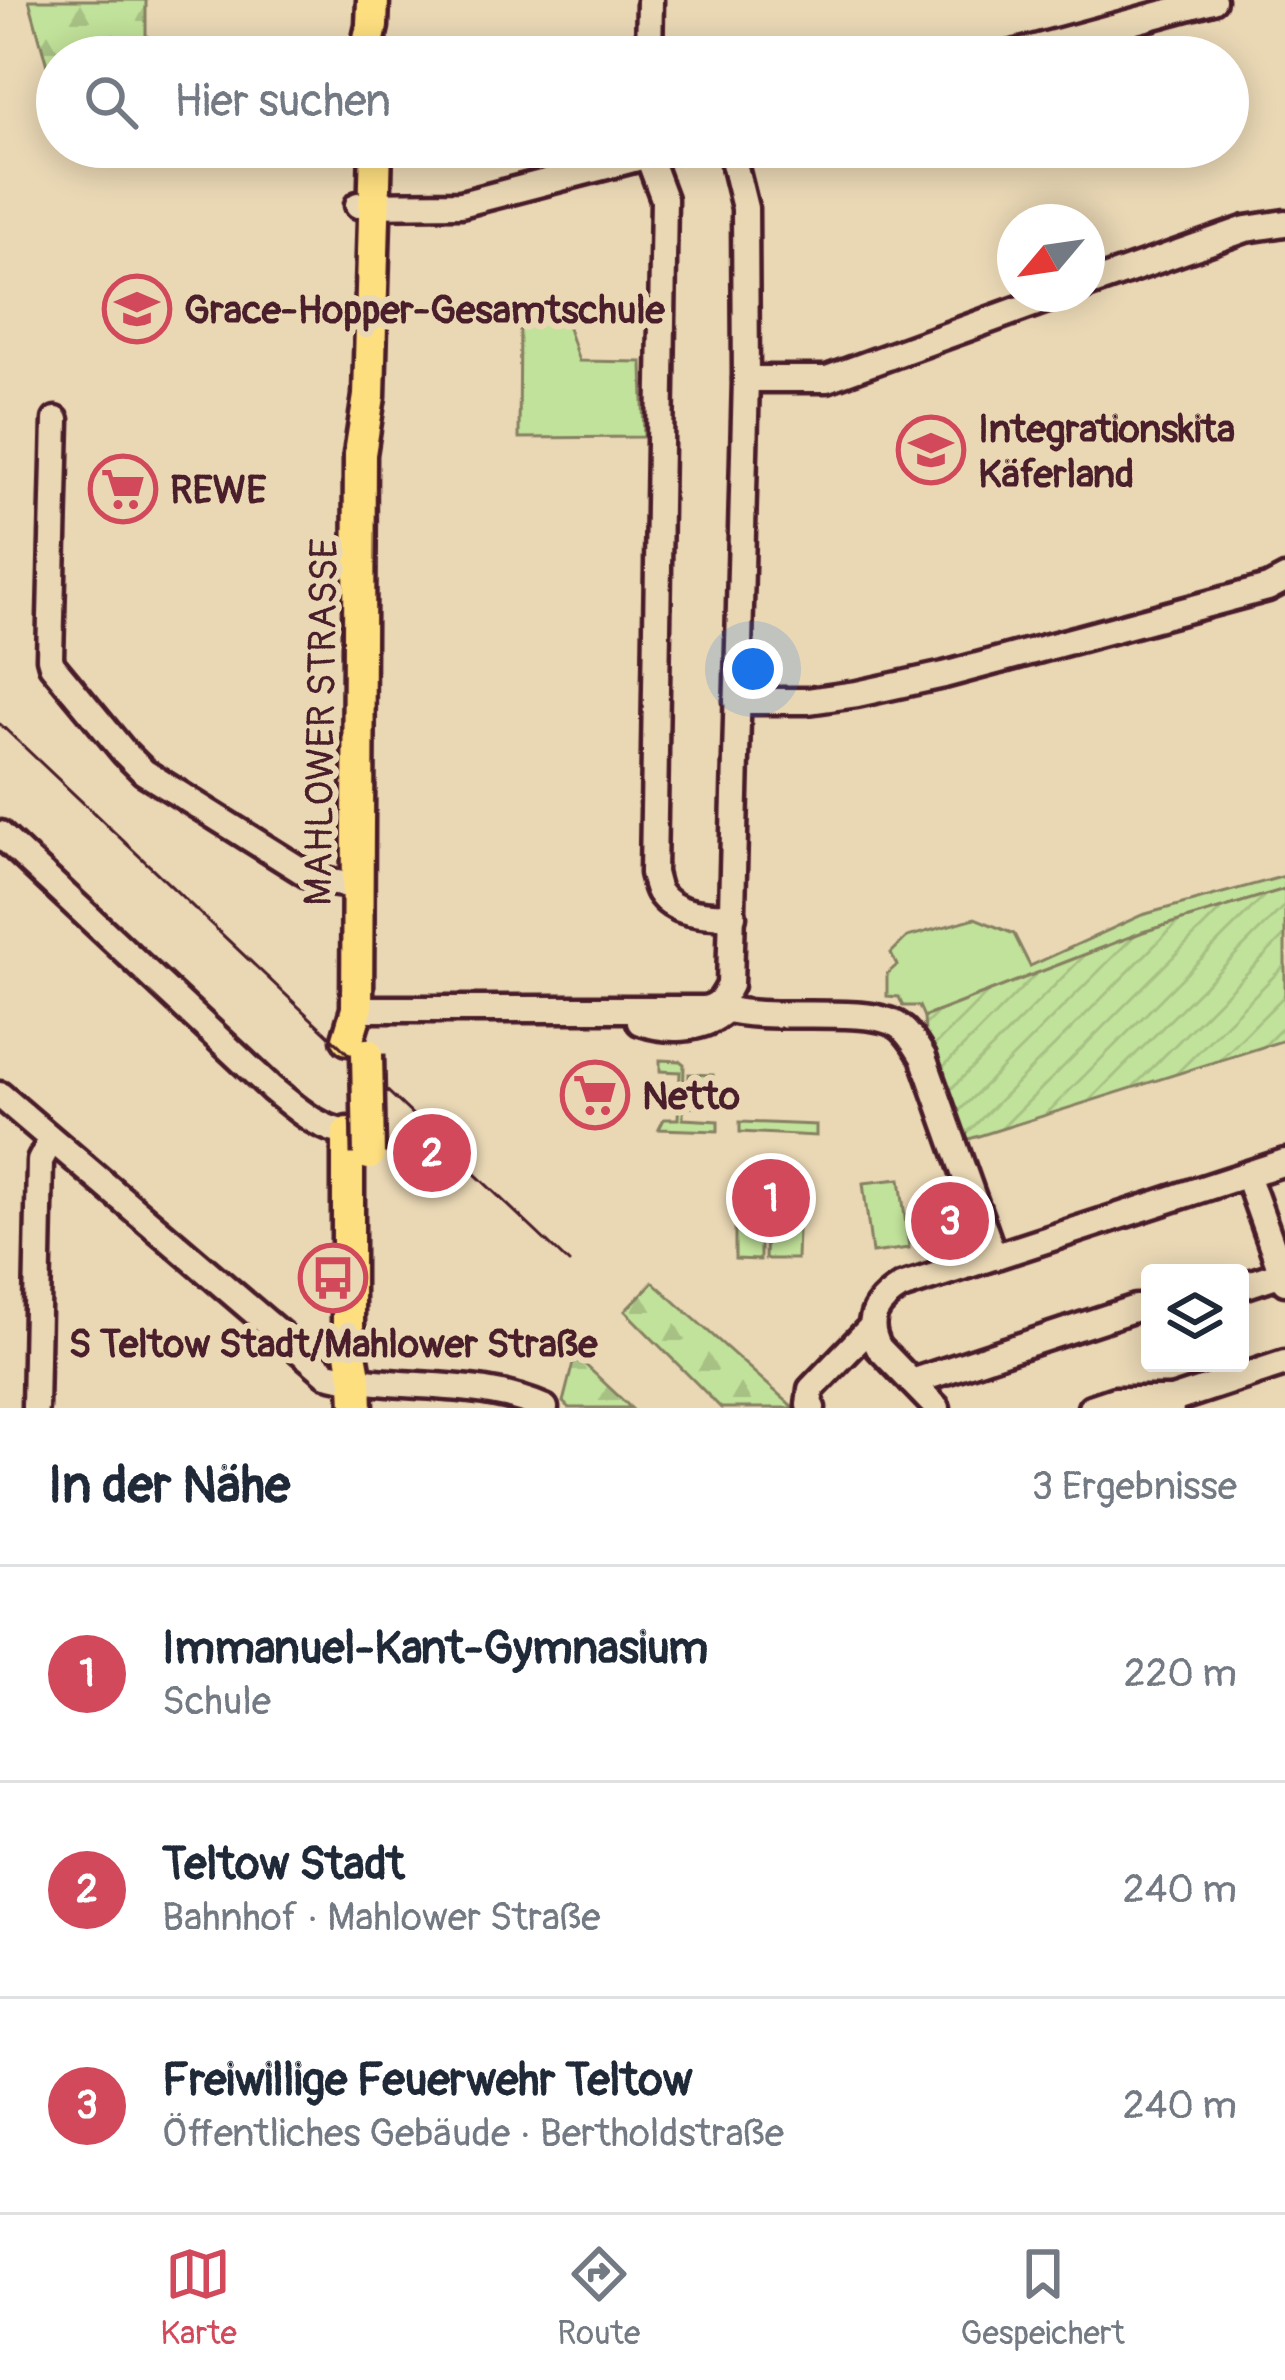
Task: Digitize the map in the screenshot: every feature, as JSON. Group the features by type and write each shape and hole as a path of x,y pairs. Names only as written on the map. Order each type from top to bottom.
{"main road":[{"name":"MAHLOWER STRASSE","path":"362,168 366,205"},
{"name":"MAHLOWER STRASSE","path":"357,1394 368,1338 357,1034 362,435 355,390 372,168"}],"street":[{"path":"650,0 650,36"},
{"path":"1080,36 1213,0"},
{"path":"366,205 461,204 590,168"},
{"path":"653,168 664,199 653,873 659,892 672,904 700,914 733,916"},
{"path":"728,997 746,380 745,208 735,168"},
{"path":"1105,279 1246,229 1285,223"},
{"path":"746,380 827,380 1012,312"},
{"path":"56,420 52,665 144,772 307,874 358,886"},
{"path":"737,701 837,698 1268,588 1285,579"},
{"path":"0,834 272,1089 312,1121 359,1143"},
{"path":"357,1034 623,1011 704,1010 728,997"},
{"path":"728,997 750,1015 858,1017 897,1024 923,1057 994,1257"},
{"path":"0,1095 317,1367 357,1394 480,1389 545,1408"},
{"path":"35,1408 40,1161 51,1140"},
{"path":"812,1408 811,1388 871,1328 880,1302 901,1287 1285,1162"},
{"path":"1246,1175 1284,1276 1249,1285"},
{"path":"912,1382 1141,1307"},
{"path":"871,1328 879,1348 937,1408"},
{"path":"1091,1408 1115,1400 1172,1404 1285,1363"}],"green space":[{"path":"29,0 146,0 146,36 39,36"},
{"path":"564,316 579,361 642,362 644,437 519,438 520,320"},
{"path":"1285,876 1285,889 1143,932 924,1017 919,1006 903,1006 899,997 887,996 887,974 897,965 891,953 907,937 975,918 1014,934 1030,966 1142,915"},
{"path":"1285,889 1285,1040 963,1141 925,1033 924,1017 1143,932"},
{"path":"660,1060 684,1064 683,1119 718,1121 718,1131 659,1129 664,1119 678,1119 680,1072 660,1071"},
{"path":"689,1074 713,1075 716,1107 689,1107"},
{"path":"740,1122 816,1125 816,1136 740,1132"},
{"path":"900,1179 909,1248 872,1253 863,1183"},
{"path":"766,1227 798,1228 797,1259 765,1259"},
{"path":"735,1229 760,1229 760,1260 735,1259"},
{"path":"653,1282 794,1408 721,1408 625,1311"},
{"path":"575,1355 631,1408 569,1408 563,1402"}],"tram line":[{"path":"0,724 569,1263"}],"place":[{"name":"Grace-Hopper-Gesamtschule","path":"137,309"},
{"name":"Integrationskita Käferland","path":"931,450"},
{"name":"REWE","path":"123,489"},
{"name":"Netto","path":"595,1095"},
{"name":"Teltow Stadt","path":"432,1153"},
{"name":"Immanuel-Kant-Gymnasium","path":"771,1198"},
{"name":"Freiwillige Feuerwehr Teltow","path":"950,1221"},
{"name":"S Teltow Stadt/Mahlower Straße","path":"333,1278"}]}
